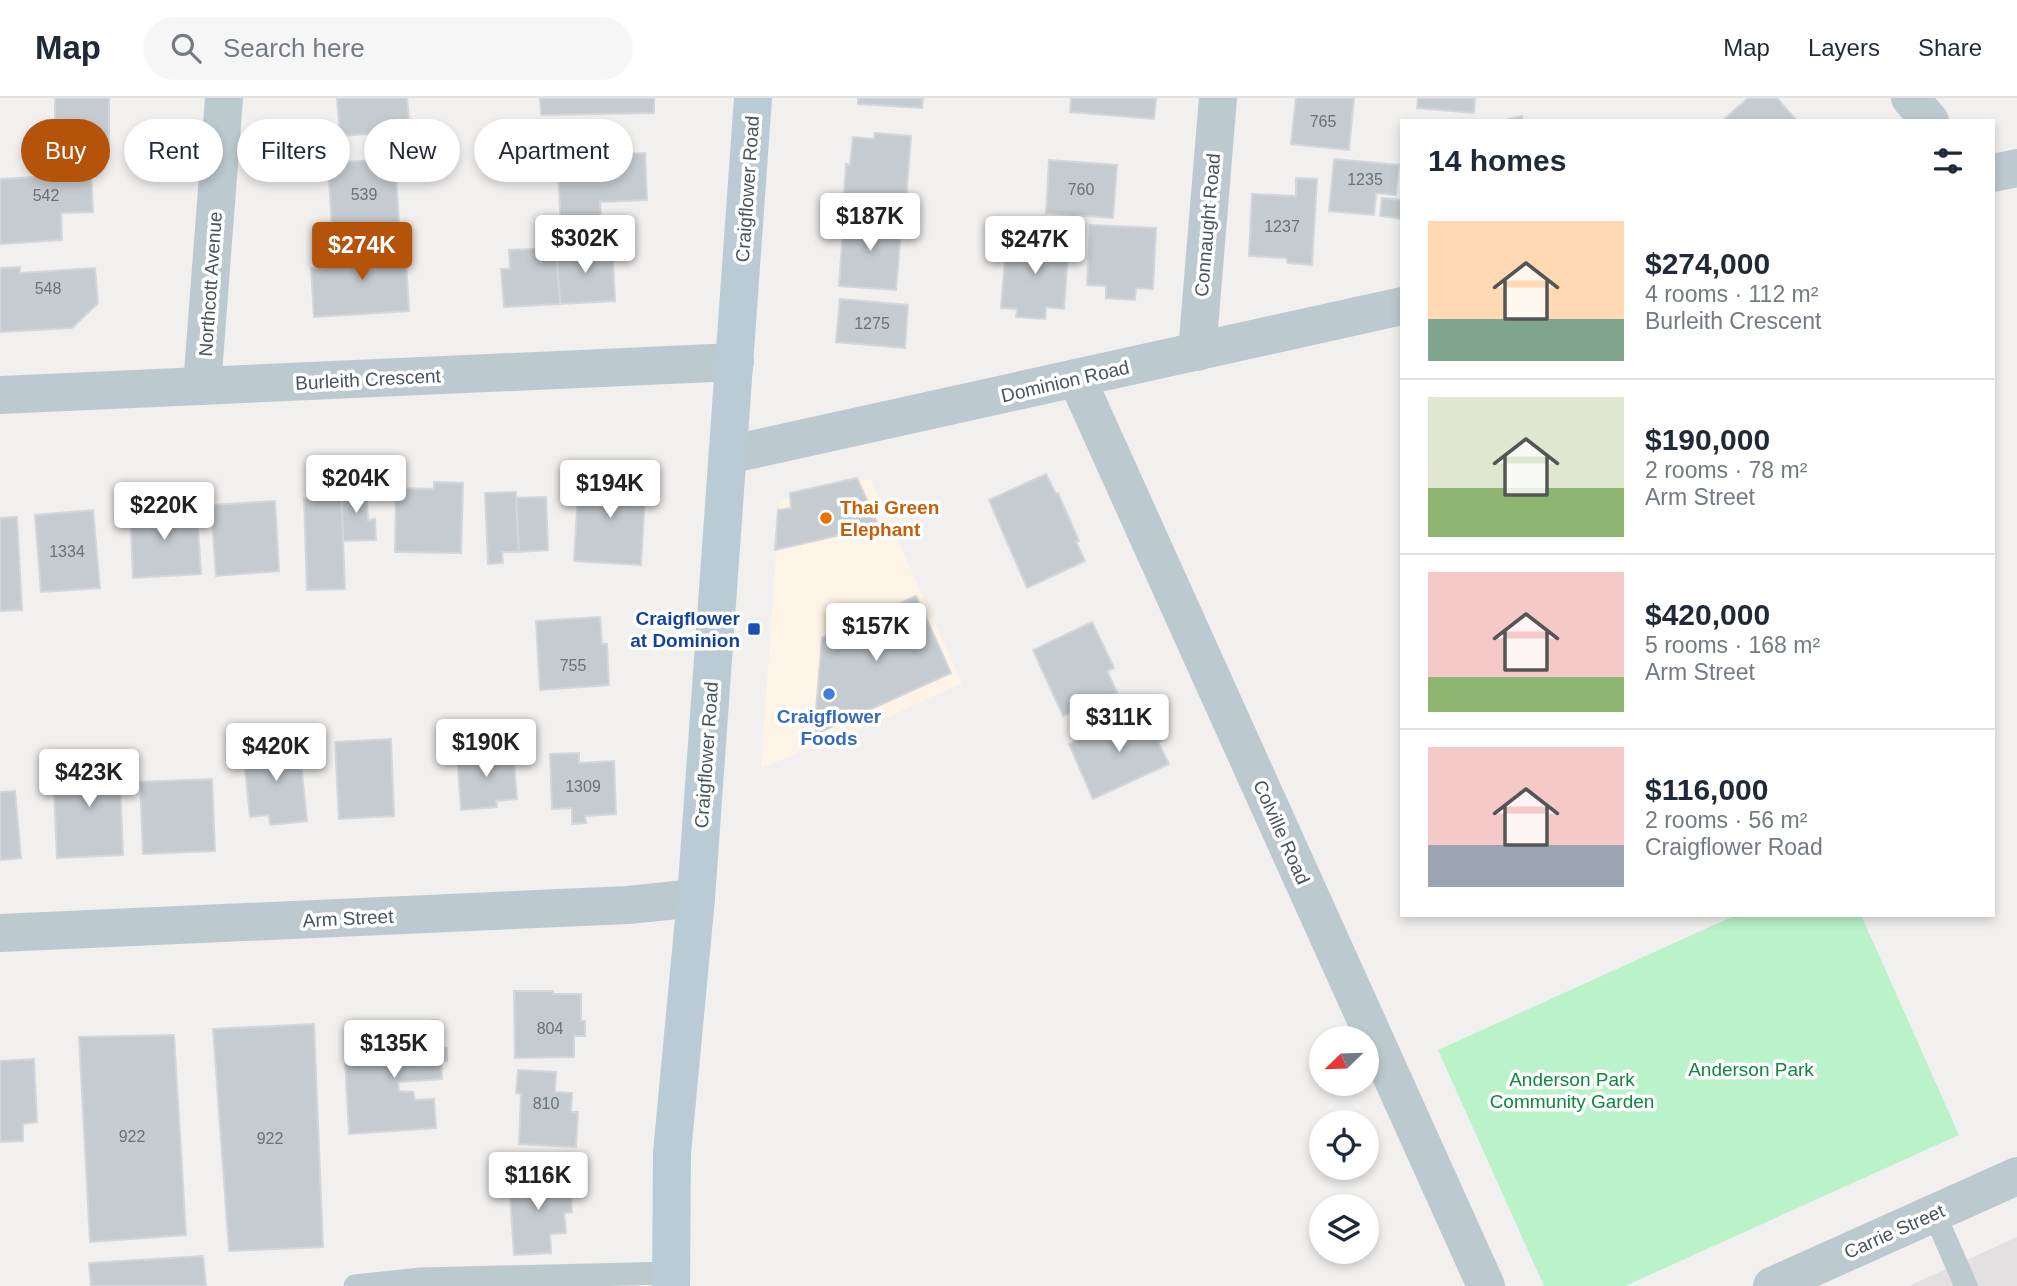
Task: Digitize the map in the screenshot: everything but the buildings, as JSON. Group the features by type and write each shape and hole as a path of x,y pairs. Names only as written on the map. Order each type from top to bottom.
{"main road":[{"name":"Craigflower Road","path":"671,1279 671,1153 696,898 753,98"}],"street":[{"name":"Northcott Avenue","path":"202,386 224,98"},
{"name":"Connaught Road","path":"1197,352 1217,98"},
{"path":"1910,98 1928,119"},
{"path":"1995,172 2017,167"},
{"name":"Dominion Road","path":"728,455 1400,306"},
{"name":"Burleith Crescent","path":"0,395 735,362"},
{"name":"Colville Road","path":"1077,379 1486,1286"},
{"name":"Arm Street","path":"0,933 628,905 696,898"},
{"name":"Carrie Street","path":"1772,1286 2017,1176"}],"lane":[{"path":"1934,1213 1966,1286"},
{"path":"355,1286 421,1279 671,1279"}],"shaded area":[{"path":"870,479 962,683 881,720 761,768 780,500"},
{"path":"2017,1237 2017,1286 1909,1286"}],"green space":[{"name":"Anderson Park","path":"1732,917 1862,917 1959,1135 1625,1286 1544,1286 1438,1050"}],"place":[{"name":"Thai Green Elephant","path":"826,518"},
{"name":"Craigflower at Dominion","path":"754,629"},
{"name":"Craigflower Foods","path":"829,694"}],"park label":[{"name":"Anderson Park Community Garden","path":"1572,1090"}]}
